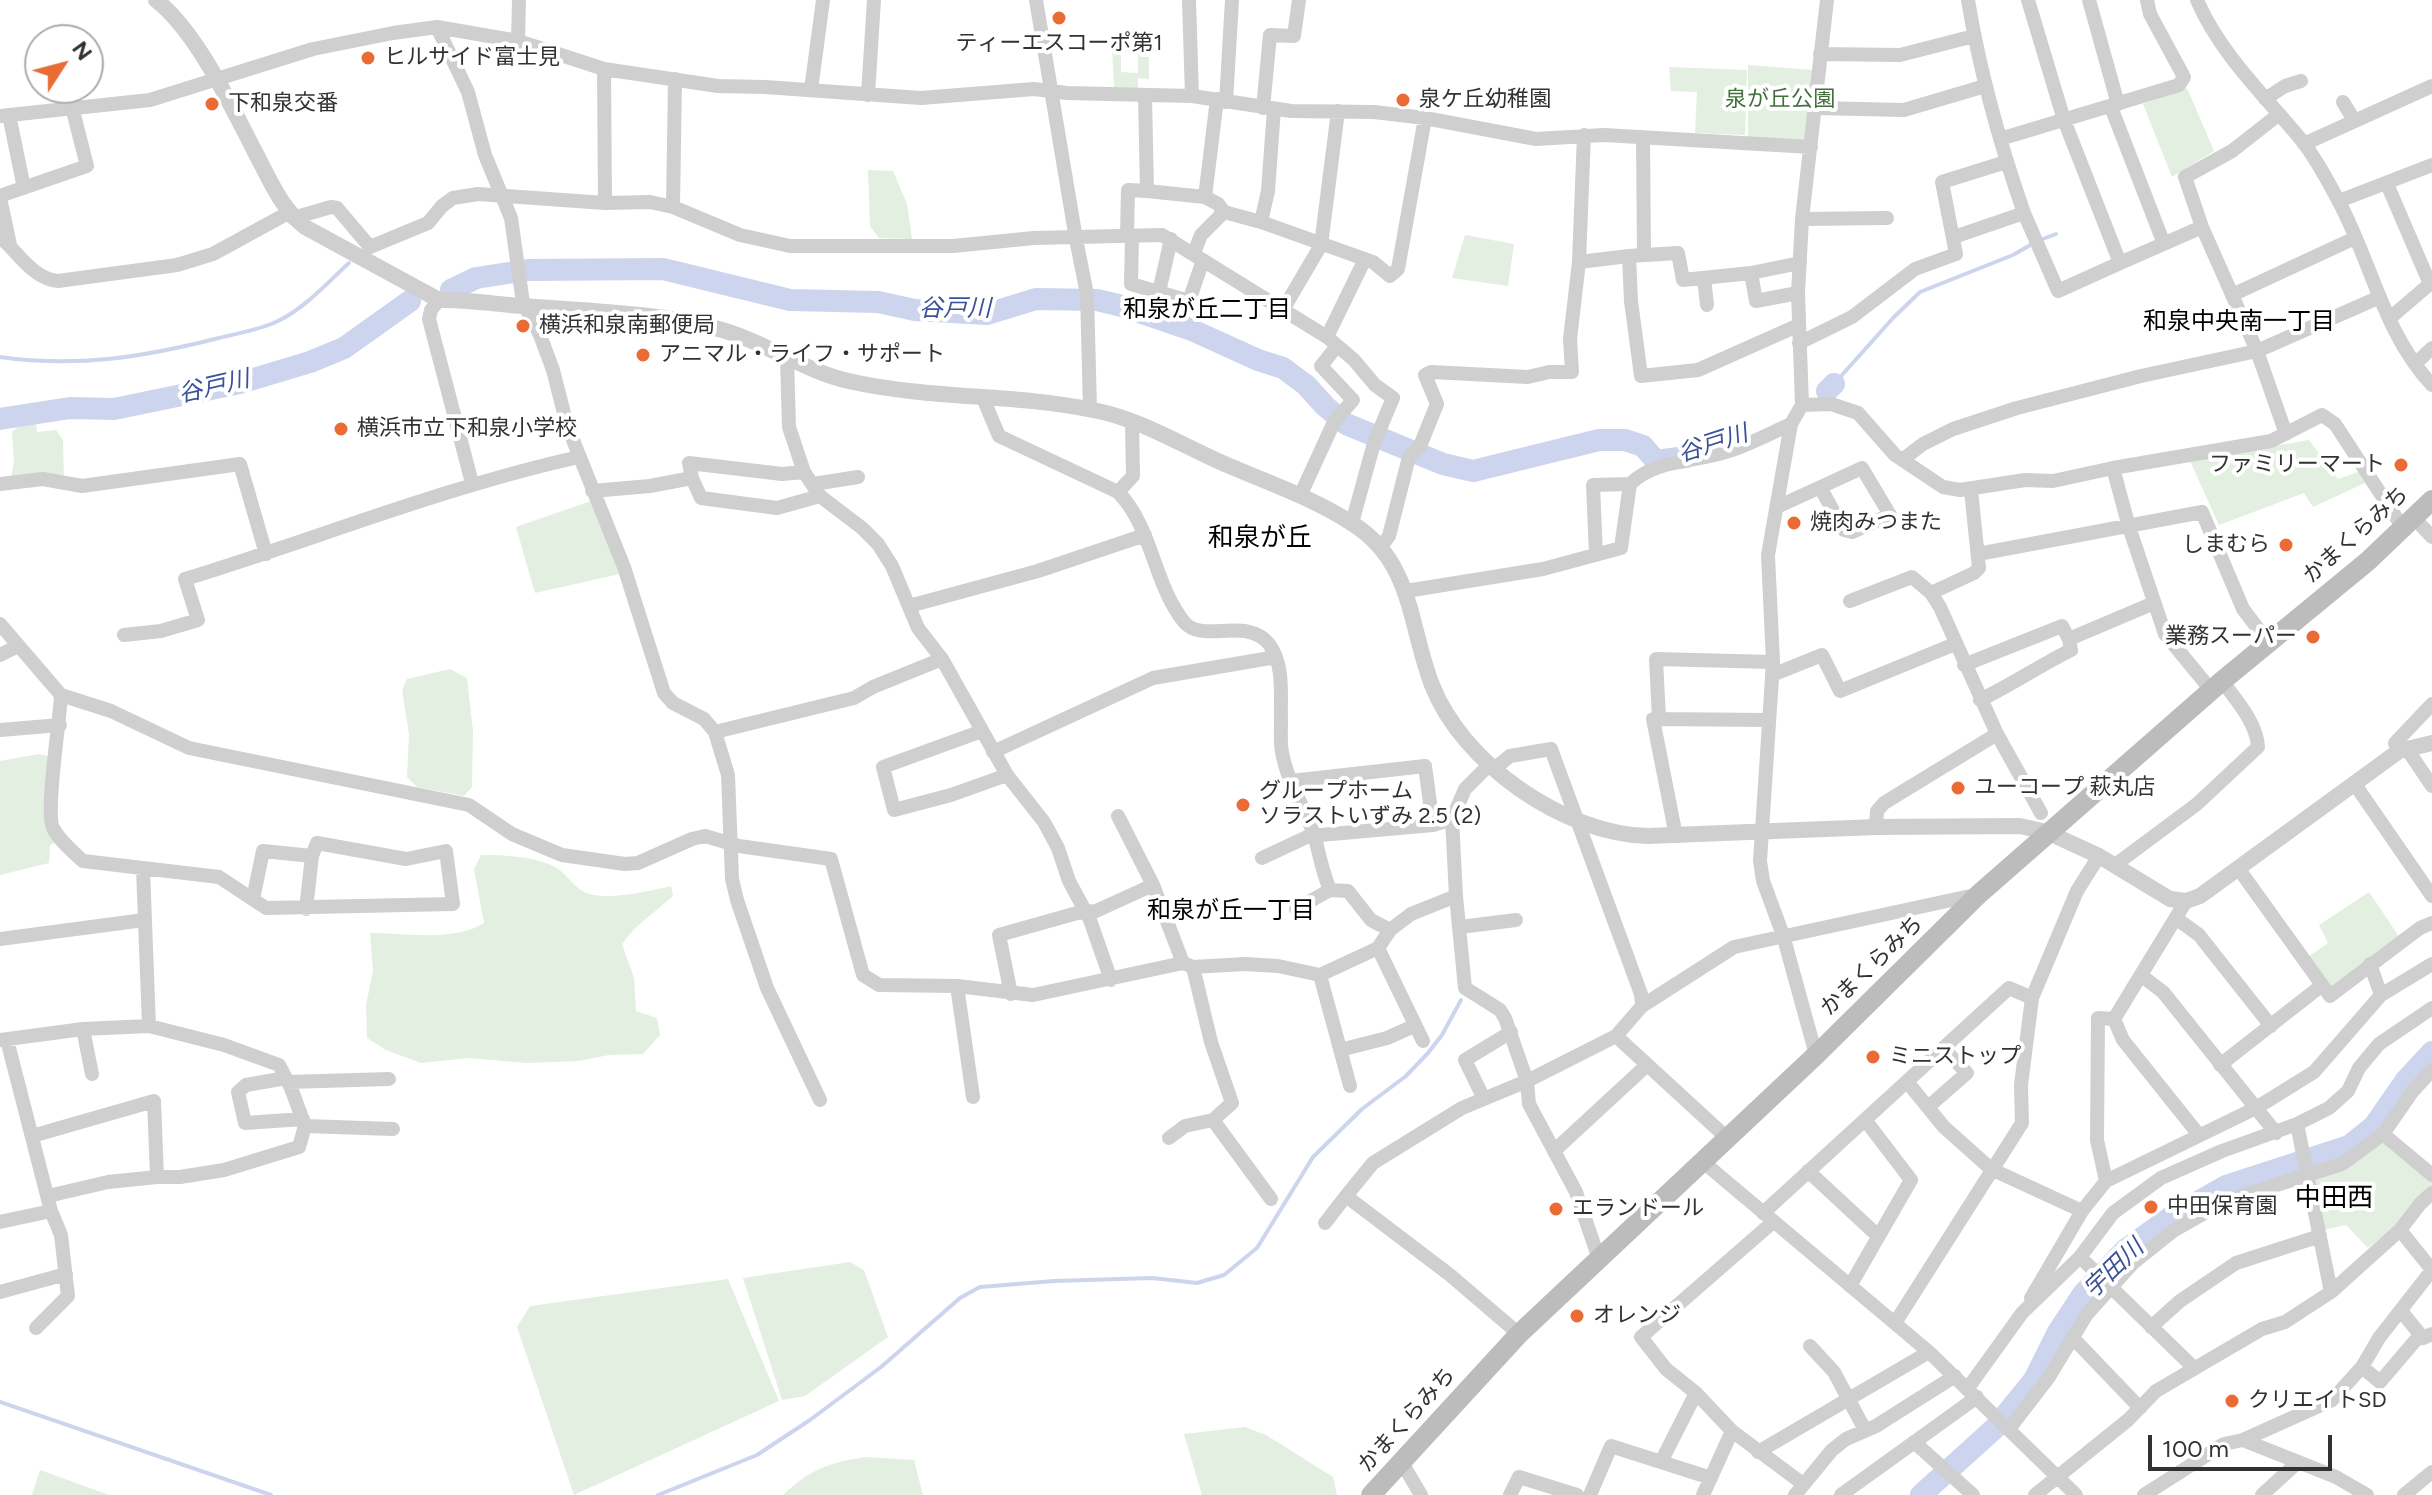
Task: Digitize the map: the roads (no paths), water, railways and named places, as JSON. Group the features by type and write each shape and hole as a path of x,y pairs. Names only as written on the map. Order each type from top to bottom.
{"main road":[{"name":"かまくらみち","path":"1371,1495 1519,1334 1816,1055 1979,894 2044,823 2269,643 2432,500"}],"street":[{"path":"156,0 176,17 231,105 290,215 305,227 439,300 458,299 656,318 714,328 854,383 1090,409 1132,422 1300,496 1352,523 1381,547 1406,591 1430,680 1453,725 1492,766 1550,808 1579,822 1628,836 2044,823"},
{"path":"518,41 519,0"},
{"path":"811,90 823,0"},
{"path":"868,95 874,0"},
{"path":"1036,0 1087,294 1090,409"},
{"path":"1189,0 1192,96"},
{"path":"1205,197 1221,100 1232,0"},
{"path":"1261,222 1268,191 1270,35 1294,36 1299,0"},
{"path":"1816,1055 1783,935 1760,872 1773,668 1768,555 1791,424 1802,405 1798,293 1802,219 1827,0"},
{"path":"1968,0 1985,86 2006,162 2058,291 2202,227"},
{"path":"2028,0 2064,120 2120,263"},
{"path":"2089,0 2114,106 2164,244"},
{"path":"2000,139 2179,85 2184,77 2150,14 2147,0"},
{"path":"2197,0 2205,19 2248,79 2304,144 2339,201 2395,332 2432,385"},
{"path":"437,27 468,92 485,155 504,200 524,305 549,358 579,457 624,567 664,693 673,703 704,719 715,732 728,775 732,879 767,988 820,1100"},
{"path":"24,188 5,116 150,100 313,49 437,27 518,41 604,69 718,86 921,98 1034,89 1192,96 1268,108 1425,118 1536,139 1584,135 1811,147"},
{"path":"1820,54 1900,55 1974,36"},
{"path":"604,69 605,203"},
{"path":"673,207 675,79"},
{"path":"2265,99 2285,86 2301,81"},
{"path":"1816,108 1904,110 1985,86"},
{"path":"2304,144 2432,86"},
{"path":"1145,96 1147,191"},
{"path":"2343,102 2354,120"},
{"path":"72,107 87,166 0,197 5,241 37,274 58,281 196,260 290,215 331,207 337,208 370,247 428,223 453,198 469,194 504,200 650,202 673,207 740,235 790,246 953,246 1034,238 1162,235 1284,308 1332,341 1354,360 1375,385 1393,398 1376,439 1352,523"},
{"path":"1284,308 1321,245 1338,111"},
{"path":"2278,115 2232,151 2185,177 2202,227 2257,351 2286,434"},
{"path":"1224,212 1201,235 1189,301 1131,284 1128,190 1205,197 1218,204 1224,212 1373,262 1390,276 1398,269 1425,118"},
{"path":"1381,547 1389,536 1409,457 1420,446 1437,404 1425,375 1431,372 1528,377 1549,372 1572,372 1570,339 1579,262 1584,135"},
{"path":"1643,137 1637,256 1631,301 1641,376 1698,370 1799,325"},
{"path":"1799,343 1852,317 1915,269 1956,254 1942,182 2006,162"},
{"path":"2339,201 2432,165"},
{"path":"2387,184 2431,283 2390,318"},
{"path":"1954,237 2024,213"},
{"path":"1802,219 1887,218"},
{"path":"2232,295 2355,238"},
{"path":"1159,292 1171,239"},
{"path":"1579,262 1678,253 1683,280 1751,273 1800,263"},
{"path":"1300,496 1337,419 1353,400 1321,366 1364,261"},
{"path":"1751,273 1756,301 1798,293"},
{"path":"1704,278 1707,305"},
{"path":"1902,460 1923,444 1953,429 2017,408 2141,376 2257,351 2380,297"},
{"path":"439,300 431,310 429,319 472,483"},
{"path":"2415,364 2432,348"},
{"path":"787,359 789,427 812,484"},
{"path":"983,398 999,436 1118,492 1138,516 1169,593 1186,625 1197,630 1252,632 1266,641 1279,669 1282,753 1315,837 1320,867 1330,890"},
{"path":"1802,405 1831,404 1858,413 1888,450 1902,460 1948,489 1971,490 2025,480 2053,481 2271,441 2318,415 2331,420 2408,523 2432,537"},
{"path":"1118,492 1133,476 1132,422"},
{"path":"1596,555 1593,485 1630,484 1659,466 1727,452 1791,424"},
{"path":"124,635 161,631 198,620 185,579 472,483 579,457"},
{"path":"858,477 812,484 777,508 701,498 689,463 782,474 812,484 878,544 892,566 918,628 942,659 1007,775 1044,822 1058,848 1069,881 1087,913 1111,980"},
{"path":"0,484 43,479 82,486 240,464 266,554"},
{"path":"1777,507 1862,468 1890,515 1852,532 1844,530 1821,489"},
{"path":"2113,468 2165,634 2242,708 2258,738 2258,747 2197,804 2115,865"},
{"path":"592,491 650,486 692,478"},
{"path":"1406,591 1543,569 1621,548 1630,484"},
{"path":"1931,593 1977,571 1971,490"},
{"path":"1978,554 2202,512 2243,609 2269,643"},
{"path":"909,606 1038,571 1145,535"},
{"path":"1850,601 1912,577 1931,593 1980,700 2044,823 2170,899 2186,901 2200,896 2403,750 2432,743"},
{"path":"2069,639 2154,603"},
{"path":"0,624 61,695 111,711 189,748 469,805 512,834 562,855 638,863 705,836 739,846 831,859 863,975 879,985 957,986 1033,995 1188,965 1256,964 1320,975 1378,948 1390,930 1411,914 1456,896"},
{"path":"1964,665 2062,626 2069,639 2071,650 1980,700"},
{"path":"1659,719 1656,659 1773,668 1822,655 1840,691 1955,644"},
{"path":"0,655 18,646"},
{"path":"993,752 1153,678 1276,657"},
{"path":"715,732 854,698 942,659"},
{"path":"61,695 50,810 53,828 83,861 219,877 266,908 306,909 453,904 446,851 406,859 317,843 312,856 306,909"},
{"path":"2432,704 2395,743 2432,786"},
{"path":"1676,836 1653,719 1768,720"},
{"path":"0,730 60,725"},
{"path":"982,731 883,767 894,810 951,795 1007,775"},
{"path":"1876,827 1877,811 1884,803 1997,734"},
{"path":"1599,1259 1576,1192 1529,1104 1527,1081 1511,1032 1500,1010 1465,988 1452,819 1465,789 1492,766 1510,756 1551,749 1641,994 1642,1006"},
{"path":"1291,781 1425,766 1433,825"},
{"path":"2354,783 2432,896"},
{"path":"1118,816 1188,965 1232,1103 1213,1120 1185,1126 1169,1138"},
{"path":"1262,858 1309,836 1433,825 1452,819"},
{"path":"253,899 263,851 312,856"},
{"path":"1895,1323 2022,1123 2021,1085 2032,998 2077,891 2099,856"},
{"path":"2238,868 2330,996 2420,928 2432,923"},
{"path":"143,869 149,1026"},
{"path":"1011,994 999,935 1077,913 1087,913 1153,885"},
{"path":"1296,909 1330,890 1348,891 1371,920 1390,930"},
{"path":"1325,1223 1373,1163 1462,1108 1527,1081 1616,1036 1642,1006 1734,947 1979,894"},
{"path":"2114,1019 2186,901"},
{"path":"2177,919 2199,935 2271,1026"},
{"path":"0,939 144,920"},
{"path":"1460,927 1516,920"},
{"path":"1378,948 1423,1041"},
{"path":"2370,964 2381,995"},
{"path":"1841,1495 1860,1490 1972,1392 2082,1211 2106,1181 2256,1108 2314,1072 2381,995 2432,964"},
{"path":"1320,975 1350,1086"},
{"path":"2142,976 2163,992 2276,1133"},
{"path":"957,986 973,1097"},
{"path":"2220,1065 2321,986"},
{"path":"1955,1376 1904,1409 1846,1439 1832,1450 1799,1490 1732,1431 1696,1393 1666,1369 1641,1337 1768,1218 1808,1171 2009,988 2032,998"},
{"path":"2022,1313 2080,1257 2113,1213 2161,1178 2222,1151 2276,1133 2329,1108 2348,1091 2359,1068 2379,1044 2432,1008"},
{"path":"2106,1181 2097,1140 2098,1018 2114,1019"},
{"path":"2114,1019 2123,1040 2199,1135"},
{"path":"0,1222 50,1203 108,1182 180,1177 224,1170 299,1147 304,1123 287,1080 279,1065 149,1026 83,1029 4,1040 50,1203 61,1235 66,1274 68,1296 36,1328"},
{"path":"1340,1050 1387,1038 1414,1026"},
{"path":"83,1029 92,1074"},
{"path":"1484,1099 1465,1060 1511,1032"},
{"path":"1616,1036 1726,1137"},
{"path":"1928,1107 1967,1073 1944,1049"},
{"path":"1554,1151 1647,1065"},
{"path":"2008,1428 2049,1377 2072,1337 2110,1286 2133,1263 2198,1215 2256,1190 2342,1164 2383,1134 2412,1092 2432,1070"},
{"path":"389,1079 287,1080 246,1085 238,1092 245,1123 393,1129"},
{"path":"1908,1083 1944,1127 1991,1169 2082,1211"},
{"path":"32,1136 154,1101 157,1177"},
{"path":"1213,1120 1271,1199"},
{"path":"1850,1286 1911,1180 1866,1121"},
{"path":"2297,1124 2331,1292"},
{"path":"2383,1134 2432,1175"},
{"path":"1702,1161 1929,1352 2076,1495"},
{"path":"1808,1171 1877,1235"},
{"path":"2035,1495 2140,1408 2156,1391 2262,1329 2285,1322 2331,1292 2400,1230 2432,1193"},
{"path":"1346,1196 1450,1275 1519,1334"},
{"path":"2144,1495 2224,1444 2243,1440 2332,1400 2362,1367 2379,1338 2432,1270 2400,1230"},
{"path":"2151,1327 2180,1301 2236,1263 2320,1236"},
{"path":"2080,1257 2193,1367"},
{"path":"0,1292 66,1274"},
{"path":"2362,1367 2380,1382 2426,1334 2401,1311"},
{"path":"2072,1337 2140,1408"},
{"path":"1810,1346 1834,1372 1865,1430"},
{"path":"1758,1452 1929,1352"},
{"path":"1661,1462 1696,1393"},
{"path":"1703,1495 1732,1431"},
{"path":"2243,1440 2336,1477 2367,1495"},
{"path":"1914,1442 1973,1495"},
{"path":"1590,1495 1611,1446 1711,1478"},
{"path":"1401,1461 1421,1495"},
{"path":"2262,1495 2297,1463"},
{"path":"2405,1494 2430,1476"},
{"path":"1510,1495 1519,1477 1577,1495"}],"waterway":[{"path":"2040,240 2056,234"},
{"path":"1834,384 1920,292 2013,255 2032,244"},
{"path":"0,357 56,361 110,359 164,351 256,329 278,321 297,309 349,263"},
{"name":"谷戸川","path":"451,290 476,278 528,270 663,269 790,300 878,302 915,310 987,314 1036,299 1097,300 1192,330 1283,368 1306,385 1346,424 1443,464 1473,471 1599,440 1625,440 1643,446 1656,461 1686,457"},
{"name":"谷戸川","path":"0,419 70,408 114,409 240,383 310,362 344,348 410,301"},
{"name":"谷戸川","path":"1827,391 1834,384"},
{"path":"658,1495 757,1455 881,1367 960,1298 980,1287 1152,1278 1197,1283 1224,1275 1257,1248 1313,1157 1362,1109 1406,1076 1428,1053 1461,1000"},
{"name":"宇田川","path":"1921,1495 1995,1428 2034,1380 2058,1332 2083,1294 2125,1250 2171,1217 2226,1186 2349,1146 2374,1126 2406,1080 2432,1052"},
{"path":"0,1402 271,1495"}],"place":[{"name":"ティーエスコーポ第1","path":"1059,18"},
{"name":"ヒルサイド富士見","path":"368,58"},
{"name":"泉ケ丘幼稚園","path":"1403,100"},
{"name":"下和泉交番","path":"212,104"},
{"name":"横浜和泉南郵便局","path":"523,326"},
{"name":"アニマル・ライフ・サポート","path":"643,355"},
{"name":"横浜市立下和泉小学校","path":"341,429"},
{"name":"ファミリーマート","path":"2401,465"},
{"name":"焼肉みつまた","path":"1794,523"},
{"name":"しまむら","path":"2286,545"},
{"name":"業務スーパー","path":"2313,637"},
{"name":"ユーコープ 萩丸店","path":"1958,788"},
{"name":"グループホーム ソラストいずみ 2.5 (2)","path":"1243,805"},
{"name":"ミニストップ","path":"1873,1057"},
{"name":"中田保育園","path":"2151,1207"},
{"name":"エランドール","path":"1556,1209"},
{"name":"オレンジ","path":"1577,1316"},
{"name":"クリエイトSD","path":"2232,1401"}],"district":[{"name":"和泉が丘二丁目","path":"1207,310"},
{"name":"和泉中央南一丁目","path":"2239,322"},
{"name":"和泉が丘","path":"1260,538"},
{"name":"和泉が丘一丁目","path":"1231,911"},
{"name":"中田西","path":"2334,1198"}],"park label":[{"name":"泉が丘公園","path":"1780,100"}]}
